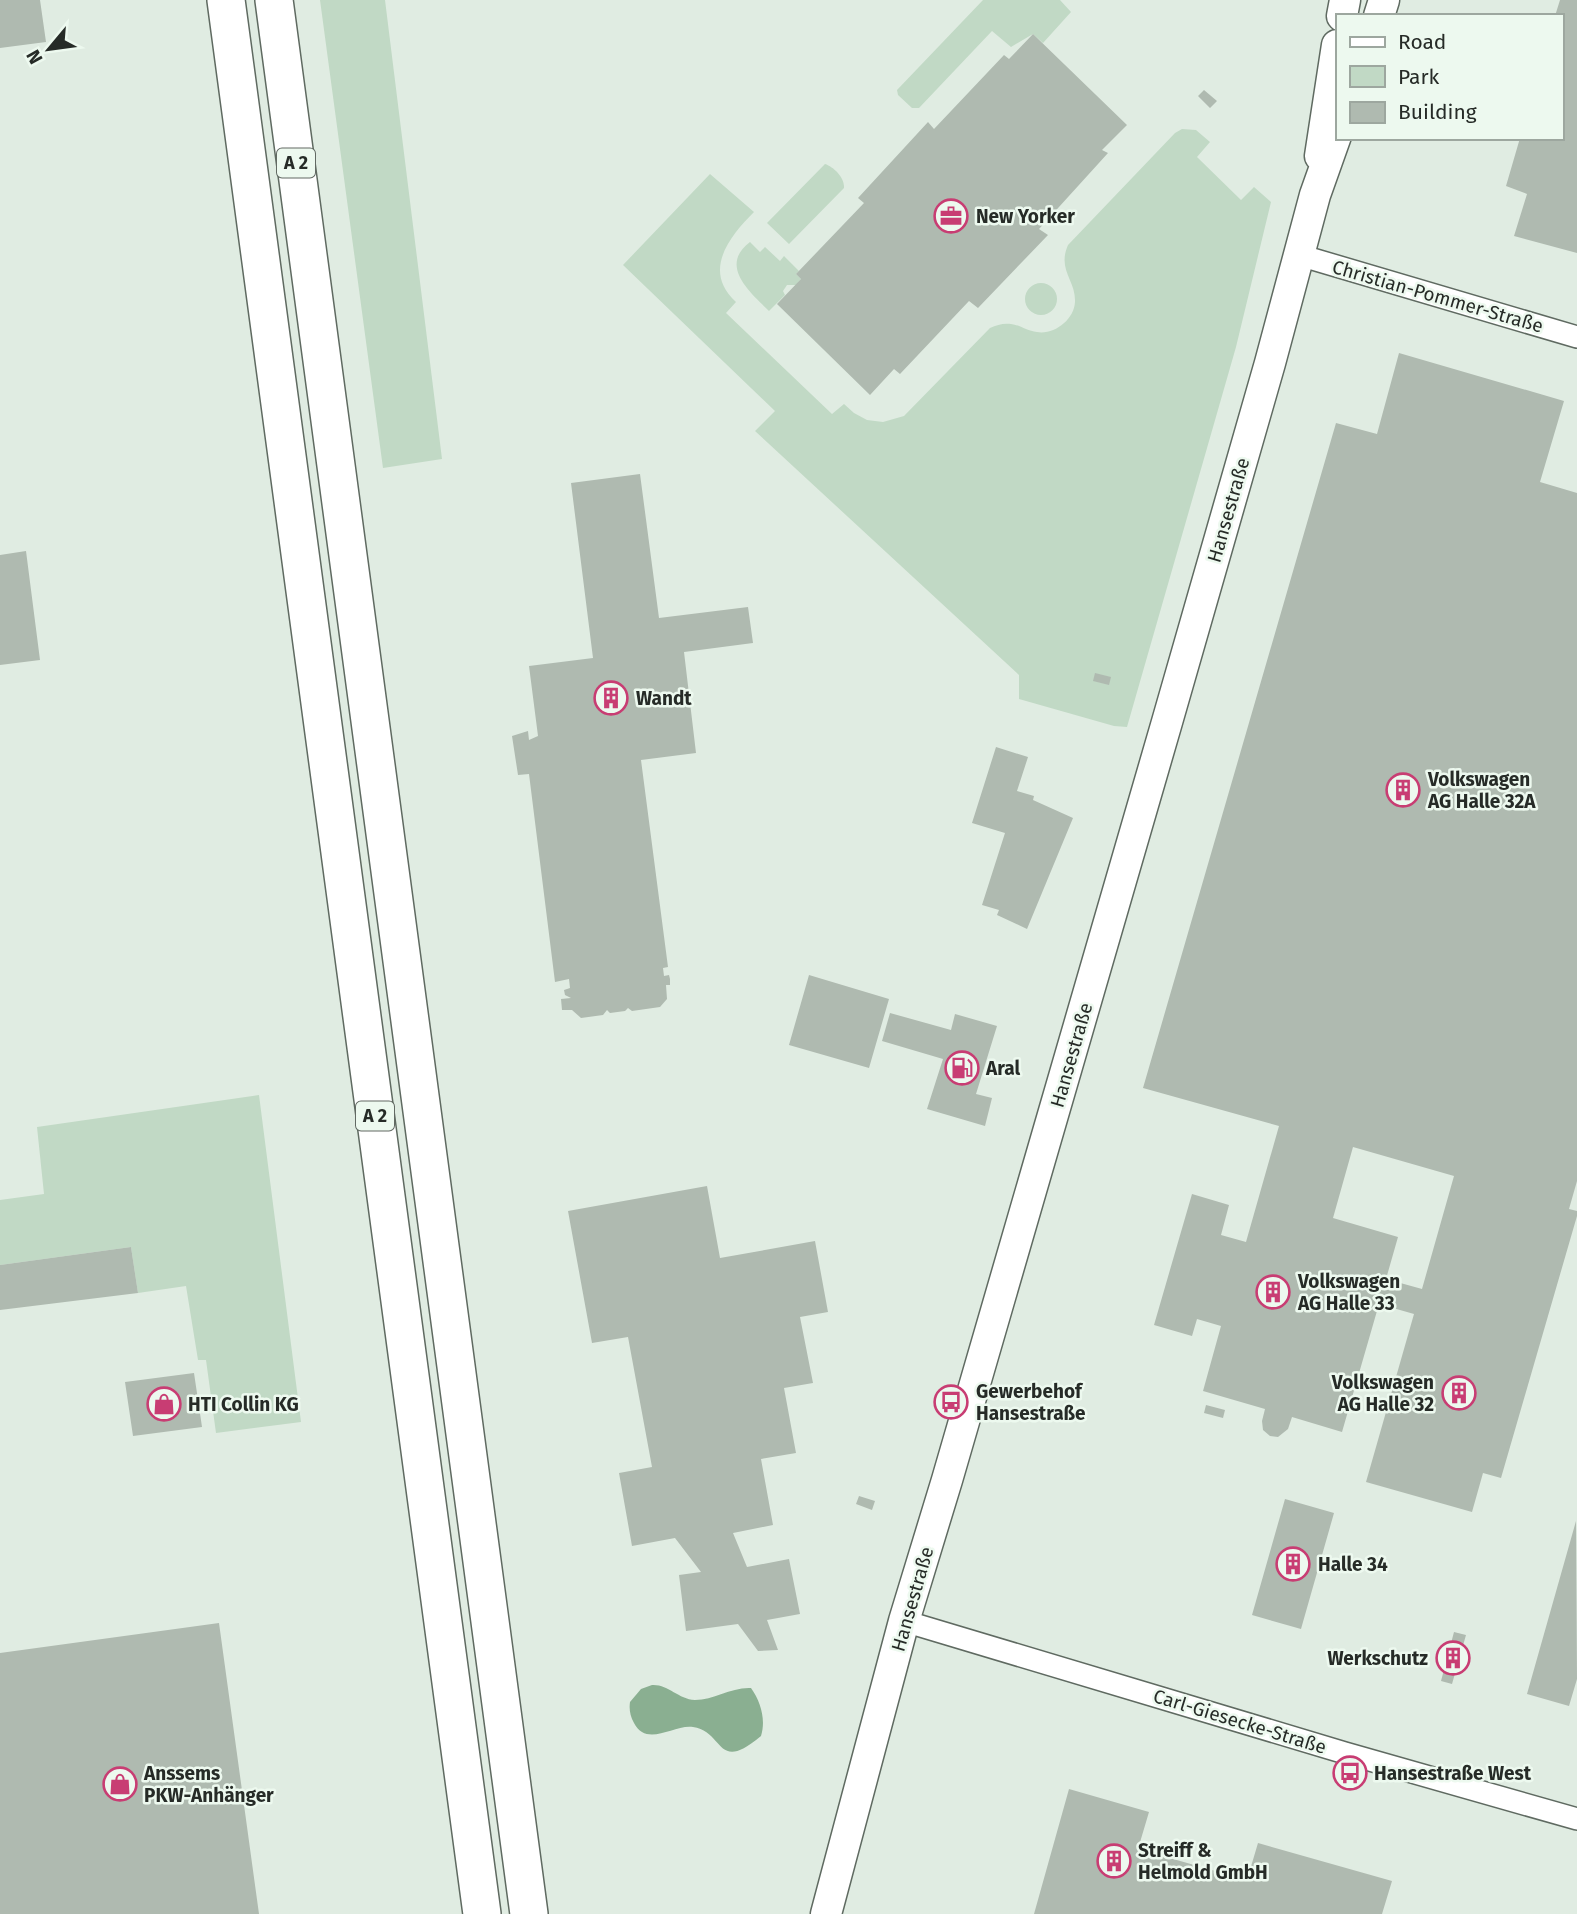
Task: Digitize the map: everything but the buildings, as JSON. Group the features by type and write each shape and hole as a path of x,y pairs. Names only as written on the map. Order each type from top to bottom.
{"highway":[{"name":"A 2","path":"226,0 482,1914"},
{"name":"A 2","path":"274,0 529,1914"},
{"path":"521,1852 549,1914"}],"main road":[{"name":"Hansestraße","path":"1315,195 1336,52"},
{"name":"Hansestraße","path":"826,1914 904,1621 1241,467 1315,195 1336,136"}],"street":[{"name":"Christian-Pommer-Straße","path":"1299,255 1577,337"},
{"name":"Carl-Giesecke-Straße","path":"904,1621 1345,1753 1577,1819"}],"green space":[{"path":"320,0 385,0 442,459 383,468"},
{"path":"983,0 1060,0 1071,12 1043,43 1033,34 1011,47 992,31 919,108 912,108 898,95 897,90"},
{"path":"1182,129 1196,130 1210,142 1197,157 1241,200 1254,187 1271,202 1236,347 1127,727 1114,726 1019,699 1019,675 755,431 775,411 623,265 710,174 754,212 728,243 723,255 721,278 726,290 736,302 726,313 832,414 844,404 867,420 883,422 904,416 990,328 1008,324 1043,332 1062,325 1071,315 1075,302 1065,261 1068,245 1175,133"},
{"path":"825,164 838,173 844,188 789,244 767,223"},
{"path":"750,242 760,252 765,247 780,261 784,256 799,271 796,274 801,279 796,285 787,285 783,291 785,295 769,311 747,288 737,270 741,251"},
{"path":"1041,283 1052,288 1057,299 1052,310 1041,315 1030,310 1025,299 1030,288"},
{"path":"259,1095 301,1422 216,1433 206,1360 198,1360 186,1286 138,1293 131,1247 0,1265 0,1200 44,1194 37,1127"}],"shaded area":[{"path":"652,1685 695,1700 736,1689 751,1688 762,1711 761,1736 746,1747 728,1751 703,1730 693,1727 646,1734 639,1730 633,1720 630,1702 641,1689"}],"place":[{"name":"New Yorker","path":"951,216"},
{"name":"Wandt","path":"611,698"},
{"name":"Volkswagen AG Halle 32A","path":"1403,790"},
{"name":"Aral","path":"962,1068"},
{"name":"Volkswagen AG Halle 33","path":"1273,1292"},
{"name":"Volkswagen AG Halle 32","path":"1459,1393"},
{"name":"Gewerbehof Hansestraße","path":"951,1402"},
{"name":"HTI Collin KG","path":"164,1404"},
{"name":"Halle 34","path":"1293,1564"},
{"name":"Werkschutz","path":"1453,1658"},
{"name":"Hansestraße West","path":"1350,1773"},
{"name":"Anssems PKW-Anhänger","path":"120,1784"},
{"name":"Streiff & Helmold GmbH","path":"1114,1861"}]}
